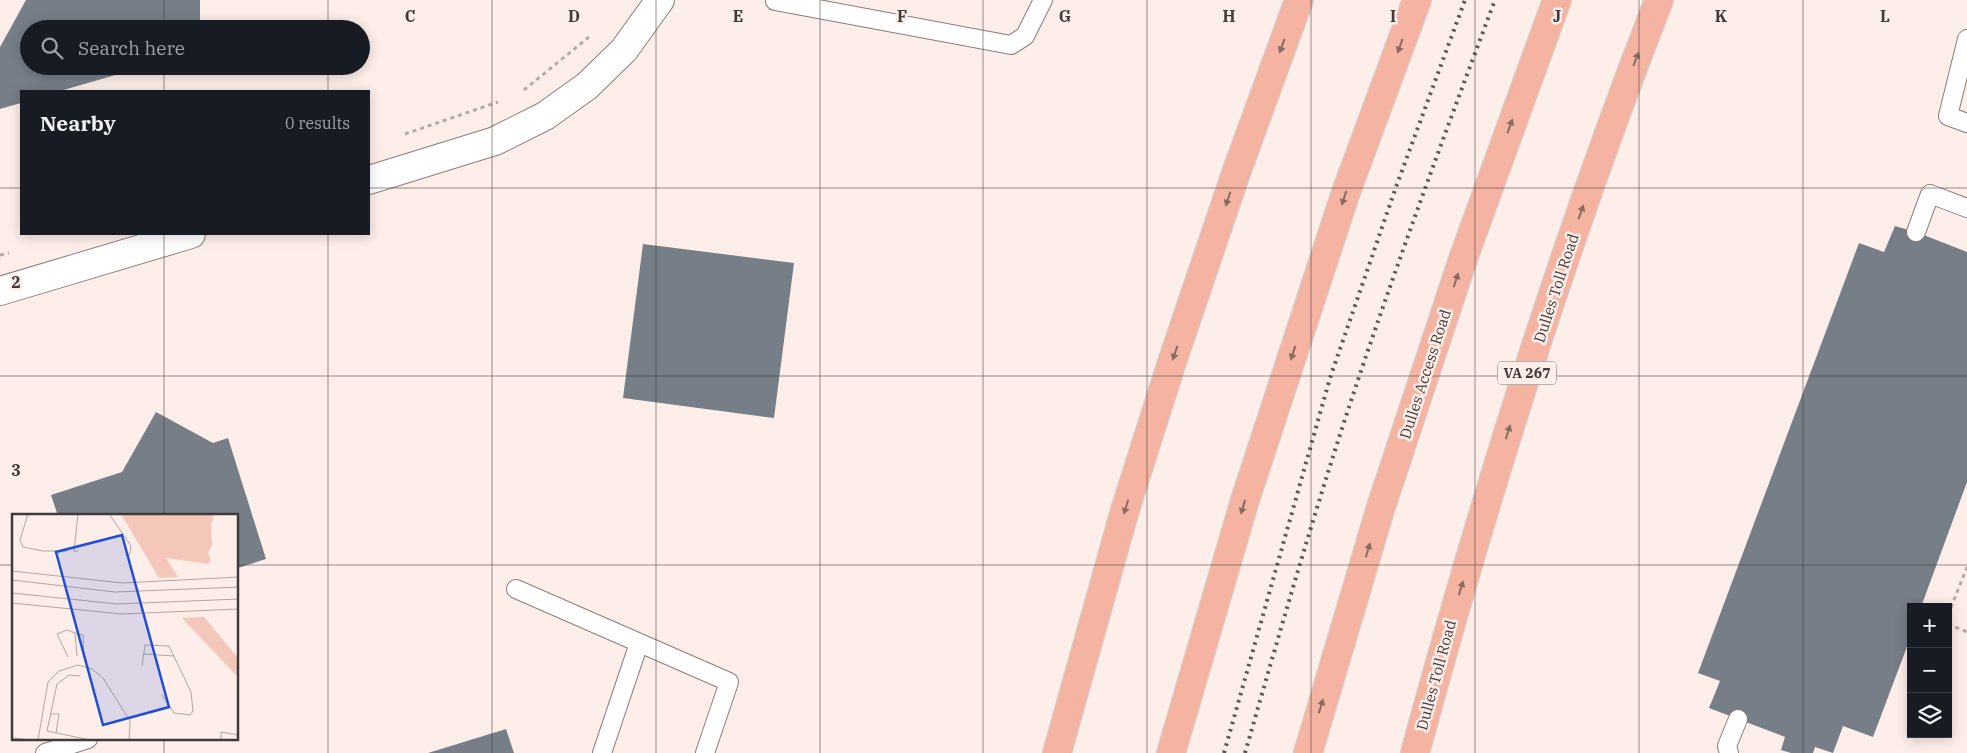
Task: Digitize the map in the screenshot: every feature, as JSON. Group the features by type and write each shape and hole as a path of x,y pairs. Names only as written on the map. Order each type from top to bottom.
{"highway":[{"path":"1057,753 1125,510 1172,362 1236,173 1299,0"},
{"path":"1171,753 1248,490 1346,192 1417,0"},
{"name":"Dulles Access Road","path":"1308,753 1380,510 1445,312 1557,0"},
{"name":"Dulles Toll Road","path":"1415,753 1453,612 1508,431 1624,90 1659,0"}],"street":[{"path":"370,180 495,141 544,116 587,86 624,50 660,0"},
{"path":"0,291 187,235"}],"lane":[{"path":"775,1 1011,44 1025,36 1043,0"},
{"path":"1967,39 1948,116 1967,123"},
{"path":"1916,232 1930,194 1967,208"},
{"path":"516,589 729,682 706,753"},
{"path":"602,753 640,643"},
{"path":"1729,753 1727,746 1738,719"},
{"path":"45,753 85,740"}],"path":[{"path":"523,90 592,35"},
{"path":"398,136 506,100"},
{"path":"1952,605 1967,567"},
{"path":"1952,626 1967,632"}],"building":[{"path":"26,0 200,0 200,20 20,20 20,75 115,75 63,90 20,90 20,103 0,109 0,47"},
{"path":"1895,226 1967,252 1967,482 1922,603 1907,603 1907,647 1873,737 1843,726 1833,753 1815,747 1813,753 1791,753 1781,750 1785,737 1709,708 1720,681 1698,673 1859,243 1884,252"},
{"path":"643,244 794,263 774,418 623,398"},
{"path":"156,412 213,443 228,438 266,559 239,568 239,514 57,514 51,495 122,472"},
{"path":"506,729 514,753 428,753"}],"railway":[{"path":"1224,753 1330,378 1396,187 1465,0"},
{"path":"1245,753 1301,560 1346,416 1410,229 1495,0"}]}
